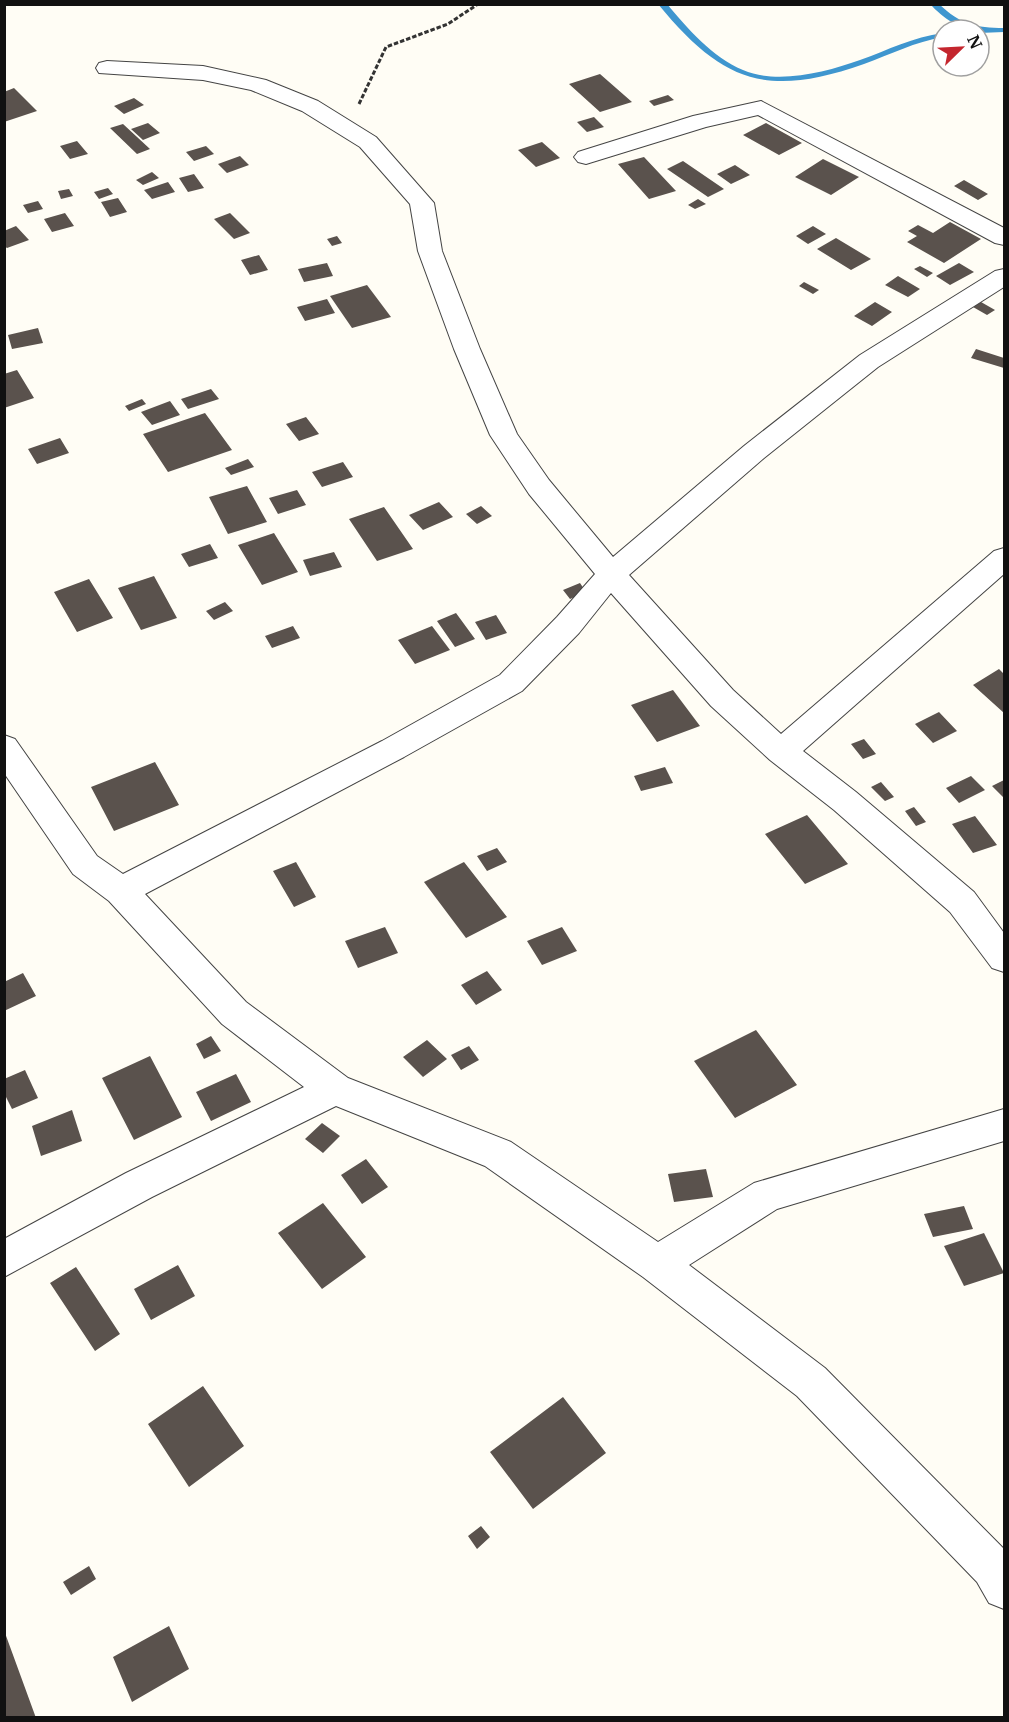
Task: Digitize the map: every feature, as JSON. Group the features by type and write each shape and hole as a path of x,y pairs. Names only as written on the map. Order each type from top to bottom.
{"street":[{"path":"107,68 203,73 258,85 310,106 368,142 422,203 430,251 467,349 504,435 539,487 611,574 722,698 781,752 844,801 962,902 1005,958"},
{"path":"586,158 701,121 761,108 1005,238"},
{"path":"121,891 393,749 512,683 568,625 611,574 754,452 869,361 1005,276"},
{"path":"781,752 1005,558"},
{"path":"4,747 85,865 121,891 234,1013 335,1089 498,1154 657,1264 811,1382 992,1567 1005,1588"},
{"path":"4,1259 139,1185 335,1089"},
{"path":"657,1264 767,1195 1005,1125"}],"path":[{"path":"347,128 386,47 448,24 478,4"}],"building":[{"path":"600,74 632,102 600,112 569,84"},
{"path":"14,88 37,111 4,122 4,92"},
{"path":"668,95 674,100 654,106 649,101"},
{"path":"134,98 144,105 124,114 114,106"},
{"path":"594,117 604,127 587,132 577,122"},
{"path":"148,123 160,133 143,140 131,129"},
{"path":"766,123 802,143 779,155 743,135"},
{"path":"123,124 150,149 137,154 110,128"},
{"path":"77,141 88,154 70,159 60,146"},
{"path":"542,142 560,158 536,167 518,150"},
{"path":"206,146 214,154 194,161 186,152"},
{"path":"240,156 249,165 227,173 218,164"},
{"path":"644,157 676,191 649,199 618,164"},
{"path":"823,159 859,177 831,195 795,177"},
{"path":"683,161 724,189 708,197 667,169"},
{"path":"735,165 750,175 731,184 717,174"},
{"path":"152,172 159,178 143,185 136,180"},
{"path":"194,174 204,188 188,192 179,178"},
{"path":"964,180 988,194 978,200 954,186"},
{"path":"168,182 175,192 152,199 144,190"},
{"path":"108,188 113,194 99,199 94,192"},
{"path":"69,189 73,196 61,199 58,191"},
{"path":"118,198 127,212 110,217 101,202"},
{"path":"698,199 706,204 695,209 688,205"},
{"path":"38,201 43,209 28,213 23,205"},
{"path":"65,213 74,226 52,232 44,219"},
{"path":"230,213 250,233 234,239 214,219"},
{"path":"950,222 981,239 944,263 907,242 917,236 908,231 918,225 933,233"},
{"path":"16,226 29,240 7,248 4,246 4,231"},
{"path":"813,226 826,234 808,244 796,236"},
{"path":"337,236 342,243 332,246 327,239"},
{"path":"836,238 871,259 851,270 817,249"},
{"path":"259,255 268,270 250,275 241,260"},
{"path":"327,263 333,276 304,282 298,269"},
{"path":"959,263 974,272 950,285 936,276"},
{"path":"920,266 933,273 927,277 914,269"},
{"path":"898,276 920,289 908,297 885,285"},
{"path":"804,282 819,290 813,294 799,286"},
{"path":"367,285 391,317 352,328 330,296"},
{"path":"327,299 335,313 305,321 297,307"},
{"path":"875,302 892,312 872,326 854,316"},
{"path":"981,302 995,310 987,315 973,307"},
{"path":"38,328 43,343 12,349 8,335"},
{"path":"976,349 1004,358 1004,368 971,358"},
{"path":"17,370 34,398 4,408 4,374"},
{"path":"211,389 219,399 188,409 181,399"},
{"path":"142,399 146,404 129,411 125,406"},
{"path":"170,401 180,415 152,425 141,412"},
{"path":"205,413 232,450 168,472 143,434"},
{"path":"306,417 319,434 299,441 286,424"},
{"path":"60,438 69,453 37,464 28,449"},
{"path":"248,459 254,467 231,475 225,468"},
{"path":"343,462 353,477 322,487 312,472"},
{"path":"247,486 267,522 228,534 209,497"},
{"path":"297,490 306,505 278,514 269,498"},
{"path":"439,502 453,517 423,530 409,515"},
{"path":"481,506 492,516 477,524 466,514"},
{"path":"384,507 413,549 377,561 349,519"},
{"path":"274,533 298,572 262,585 238,545"},
{"path":"210,544 218,558 189,567 181,554"},
{"path":"334,552 342,567 310,576 303,560"},
{"path":"154,576 177,618 141,630 118,588"},
{"path":"89,579 113,618 77,632 54,592"},
{"path":"580,583 586,592 570,599 563,590"},
{"path":"225,602 233,611 214,620 206,611"},
{"path":"456,613 475,639 455,647 437,621"},
{"path":"496,615 507,633 486,640 475,622"},
{"path":"293,626 300,638 272,648 265,636"},
{"path":"432,626 450,650 415,664 398,640"},
{"path":"999,669 1004,674 1004,713 973,685"},
{"path":"673,690 700,726 657,742 631,705"},
{"path":"939,712 957,731 933,743 915,724"},
{"path":"864,739 876,754 863,759 851,744"},
{"path":"155,762 179,805 114,831 91,787"},
{"path":"665,767 673,783 641,791 634,776"},
{"path":"971,776 985,790 959,803 946,788"},
{"path":"1004,780 1004,798 992,786"},
{"path":"881,782 894,797 885,801 871,787"},
{"path":"914,807 926,822 916,826 905,811"},
{"path":"807,815 848,864 805,884 765,834"},
{"path":"975,816 997,845 973,853 952,824"},
{"path":"497,848 507,862 487,871 477,856"},
{"path":"296,862 316,897 294,907 273,871"},
{"path":"464,862 507,917 466,938 424,882"},
{"path":"385,927 398,953 358,968 345,941"},
{"path":"562,927 577,951 542,965 527,941"},
{"path":"487,971 502,990 476,1005 461,985"},
{"path":"23,973 36,996 4,1011 4,982"},
{"path":"756,1030 797,1085 735,1118 694,1061"},
{"path":"211,1036 221,1051 204,1059 196,1044"},
{"path":"427,1040 447,1059 423,1077 403,1057"},
{"path":"469,1046 479,1060 461,1070 451,1055"},
{"path":"150,1056 182,1117 134,1140 102,1078"},
{"path":"25,1070 38,1098 12,1109 4,1093 4,1079"},
{"path":"236,1074 251,1102 211,1121 196,1092"},
{"path":"72,1110 82,1141 41,1156 32,1126"},
{"path":"322,1123 340,1136 323,1153 305,1139"},
{"path":"366,1159 388,1187 362,1204 341,1175"},
{"path":"706,1169 713,1197 674,1202 668,1174"},
{"path":"323,1203 366,1257 322,1289 278,1233"},
{"path":"964,1206 973,1229 933,1237 924,1214"},
{"path":"984,1233 1004,1273 964,1286 944,1246"},
{"path":"178,1265 195,1296 151,1320 134,1289"},
{"path":"76,1267 120,1334 95,1351 50,1283"},
{"path":"203,1386 244,1446 189,1487 148,1424"},
{"path":"563,1397 606,1453 533,1509 490,1452"},
{"path":"481,1526 490,1537 477,1549 468,1536"},
{"path":"89,1566 96,1579 71,1595 63,1582"},
{"path":"169,1626 189,1669 132,1702 113,1657"},
{"path":"5,1633 36,1718 4,1718"}],"waterway":[{"path":"662,4 708,52 730,67 756,77 787,78 836,70 931,38"},
{"path":"934,4 949,18"},
{"path":"991,31 1004,30"}]}
